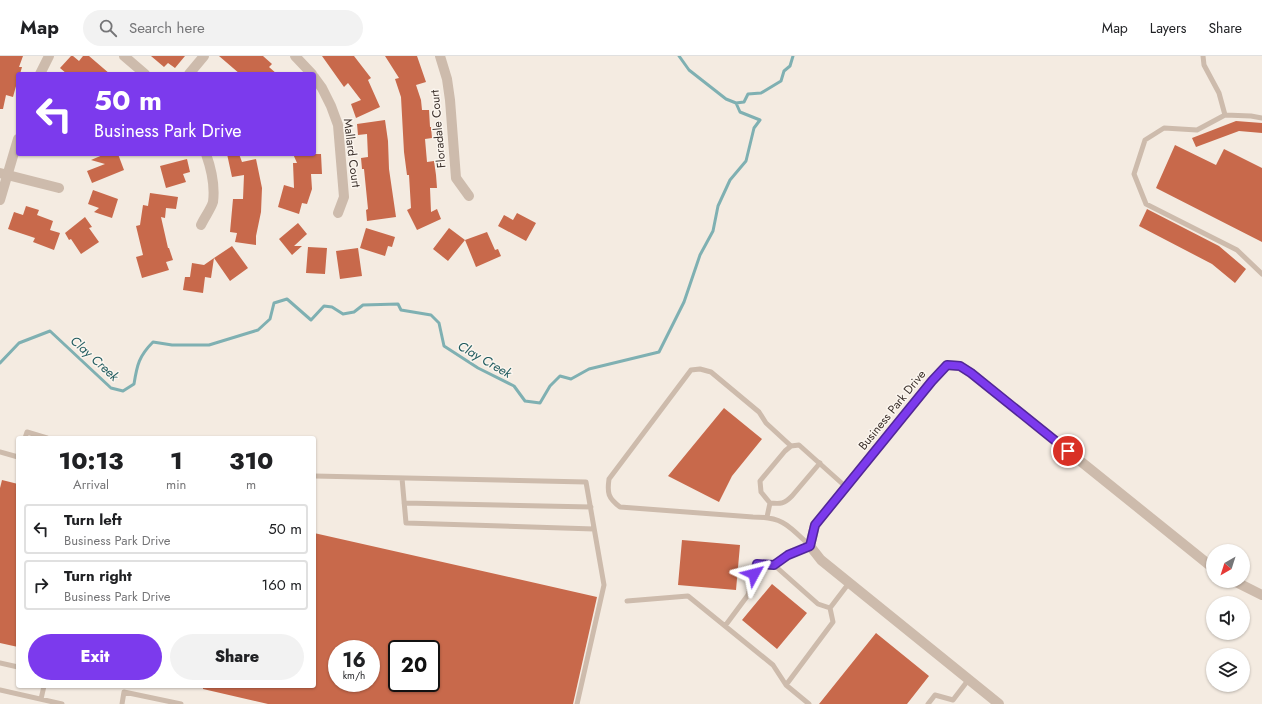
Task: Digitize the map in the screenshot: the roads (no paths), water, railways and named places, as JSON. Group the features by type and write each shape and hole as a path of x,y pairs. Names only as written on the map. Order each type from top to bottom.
{"street":[{"path":"41,72 49,56"},
{"path":"124,56 143,72"},
{"path":"191,72 204,56"},
{"path":"295,56 310,72"},
{"name":"Floradale Court","path":"440,56 447,79 450,100 456,178 469,196"},
{"name":"Mallard Court","path":"316,80 331,106 338,125 344,197 338,213"},
{"path":"0,200 4,174 16,144"},
{"path":"201,225 212,203 213,184 210,164 207,156"},
{"path":"4,174 59,188"},
{"name":"Business Park Drive","path":"810,546 815,525 947,365 960,366 977,378 1206,562"},
{"path":"810,546 821,560 999,704"},
{"path":"1248,588 1262,595"}],"lane":[{"path":"1203,56 1204,65 1219,93 1225,116"},
{"path":"1262,118 1251,116 1225,116 1196,130 1164,128 1145,140 1134,174 1146,204 1237,250 1262,274"},
{"path":"774,565 788,555 810,546 780,520 767,517 747,517 620,507 611,500 609,495 609,479 691,370 700,369 711,372 759,412 766,422 791,446"},
{"path":"25,436 26,432 40,436"},
{"path":"820,463 788,500 780,504 770,503 761,492 760,481 785,450 791,446 799,444 820,463 846,487"},
{"path":"0,452 16,456"},
{"path":"316,476 586,482 604,585 577,704"},
{"path":"402,478 406,523 594,529"},
{"path":"404,503 591,507"},
{"path":"767,517 770,503"},
{"path":"725,626 748,595 757,564 774,565 818,604 830,608"},
{"path":"786,685 833,622 830,608 849,583"},
{"path":"627,601 688,596 773,665 786,685 809,704"},
{"path":"0,663 16,667"},
{"path":"928,704 935,695 954,702 968,679"},
{"path":"41,699 44,688"},
{"path":"0,690 62,704"},
{"path":"122,704 124,692 180,704"},
{"path":"29,704 31,697"}],"waterway":[{"name":"Clay Creek","path":"679,56 689,70 726,99 736,103 744,102 748,94 761,93 781,81 784,71 790,66 793,56"},
{"name":"Clay Creek","path":"0,363 19,343 50,331 111,388 123,391 134,384 139,361 153,342 172,345 209,345 258,330 270,319 274,303 287,299 311,320 324,306 332,307 343,314 354,312 363,305 398,304 401,310 431,315 439,323 444,346 478,368 514,386 525,401 540,403 550,386 560,376 571,379 589,369 659,352 684,302 700,255 713,231 718,206 730,180 746,161 754,128 760,120 740,112 736,103"}]}
